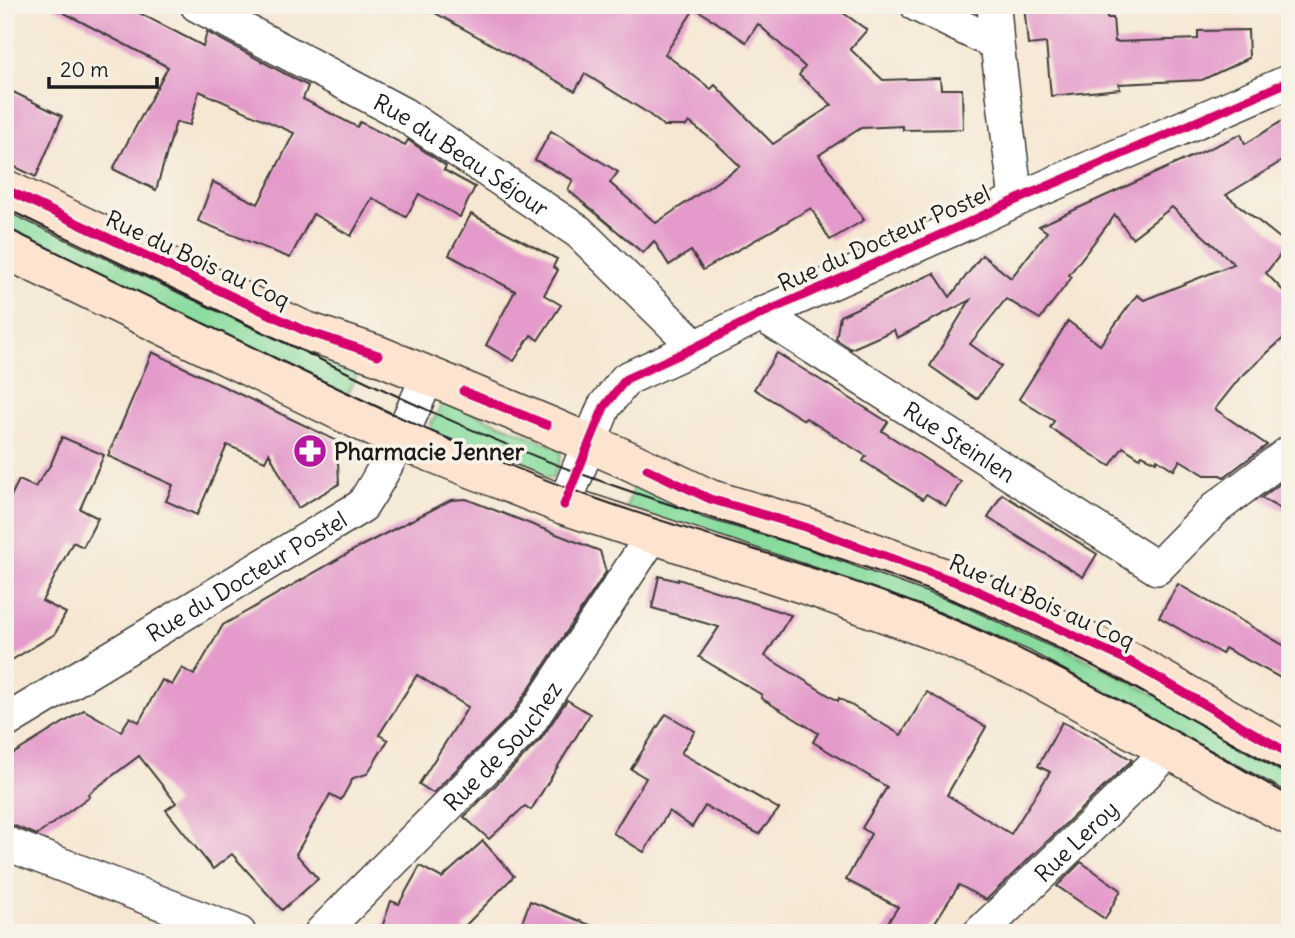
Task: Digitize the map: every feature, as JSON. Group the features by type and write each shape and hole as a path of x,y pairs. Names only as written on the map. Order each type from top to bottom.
{"main road":[{"name":"Rue du Bois au Coq","path":"5,189 303,330 378,355 630,461 710,499 805,527 967,586 1129,660 1290,754"},
{"path":"5,249 400,440 564,505 818,589 934,631 1020,668 1290,816"}],"street":[{"name":"Rue du Beau Séjour","path":"197,5 403,114 579,232 696,347"},
{"path":"917,5 997,44"},
{"path":"994,5 1016,200"},
{"name":"Rue du Docteur Postel","path":"564,505 604,407 626,379 761,314 1290,81"},
{"name":"Rue Steinlen","path":"761,314 1157,568 1216,508 1290,452"},
{"name":"Rue du Docteur Postel","path":"5,722 362,506 400,440 428,376"},
{"name":"Rue de Souchez","path":"321,933 527,726 653,535"},
{"name":"Rue Leroy","path":"980,933 1171,750"},
{"path":"5,843 239,933"}],"green space":[{"path":"5,199 364,361 345,400 5,237"},
{"path":"444,401 561,449 561,457 551,479 432,435 431,424"},
{"path":"637,474 961,595 1290,764 1290,804 624,516"}],"building":[{"path":"49,5 124,5 203,46 207,32 308,86 303,99 357,127 360,122 405,145 408,140 446,166 444,170 475,187 460,217 419,194 406,217 372,198 351,236 313,214 290,258 198,221 213,182 258,204 294,133 199,91 190,125 176,122 156,190 113,169 168,67"},
{"path":"421,5 832,5 867,30 850,49 883,80 940,78 941,89 962,89 963,129 903,130 903,126 861,128 819,155 864,220 830,240 811,208 703,270 691,251 669,265 654,241 643,253 568,190 573,180 535,160 551,131 618,172 610,183 656,223 740,166 689,122 686,126 664,126 585,74 575,91","holes":["695,8 746,42 758,24 805,67 799,75 832,105 773,144 715,85 711,89 665,54"]},
{"path":"1024,5 1106,5 1107,18 1113,18 1115,42 1198,39 1198,31 1248,30 1249,58 1202,80 1119,84 1120,89 1051,96 1046,43 1028,45"},
{"path":"5,88 62,116 36,177 5,162"},
{"path":"1290,116 1290,156 1226,195 1286,243 1290,242 1266,273 1290,298 1290,332 1239,379 1215,409 1267,445 1224,477 1205,475 1180,460 1174,470 1157,459 1156,462 1142,455 1140,458 1123,447 1110,466 1050,428 1054,421 1019,399 1068,321 1100,345 1137,295 1144,300 1234,264 1172,207 1132,238 1115,215 1069,275 1072,277 1040,319 1006,299 970,344 1001,366 977,399 930,366 970,300 897,338 894,330 851,349 836,339 840,316 934,273 950,297 982,255 1011,278 1047,232 1039,226 1241,134 1245,144"},
{"path":"471,214 557,259 553,267 558,270 544,295 561,305 538,340 531,335 514,361 486,345 515,291 449,255"},
{"path":"152,352 337,441 339,484 298,508 269,453 265,461 227,445 197,515 166,501 173,485 108,456"},
{"path":"777,353 888,422 882,431 961,482 946,506 926,494 923,499 863,461 866,456 754,389"},
{"path":"62,437 104,455 80,509 98,518 83,547 73,542 42,601 66,613 55,634 5,664 5,508 19,480 35,487 51,464"},
{"path":"1290,476 1290,514 1261,498"},
{"path":"1002,494 1097,554 1083,577 988,518"},
{"path":"466,499 600,551 606,572 512,714 433,793 419,784 468,707 417,675 379,735 388,740 367,774 353,778 341,800 330,794 296,854 318,879 282,910 232,854 213,869 166,810 176,803 139,756 37,835 5,824 5,759 84,710 121,731 130,717 139,722 162,680 172,685 182,668 194,675 223,625 361,546 451,500"},
{"path":"659,576 678,579 791,615 765,656 838,701 839,698 901,735 927,692 986,727 947,795 1011,834 1050,772 1038,766 1062,722 1132,760 986,900 959,885 928,933 881,933 898,907 846,880 871,834 862,828 887,787 813,742 818,733 699,657 719,627 652,608"},
{"path":"1178,584 1290,649 1290,683 1225,648 1222,654 1159,617"},
{"path":"567,700 590,714 531,810 525,806 489,839 464,817 541,739"},
{"path":"666,714 695,731 681,753 779,809 759,834 705,806 692,827 669,811 644,852 613,833 646,778 631,769"},
{"path":"483,841 514,876 462,929 466,933 380,933 391,901 399,904 420,866 442,878"},
{"path":"1081,862 1121,890 1105,919 1057,886"},
{"path":"530,901 605,931 605,933 518,933"}],"tram line":[{"path":"5,208 357,377 502,443 621,488 893,577 984,613 1117,678 1290,775"},
{"path":"5,227 351,394 496,460 611,504 864,585 956,620 1102,690 1290,796"}],"cycle path":[{"path":"564,505 604,407 626,379 761,314 1290,81"},
{"path":"5,189 303,330 378,355"},
{"path":"463,391 547,425"},
{"path":"647,469 710,499 805,527 967,586 1129,661 1290,754"}],"place":[{"name":"Pharmacie Jenner","path":"310,451"}]}
